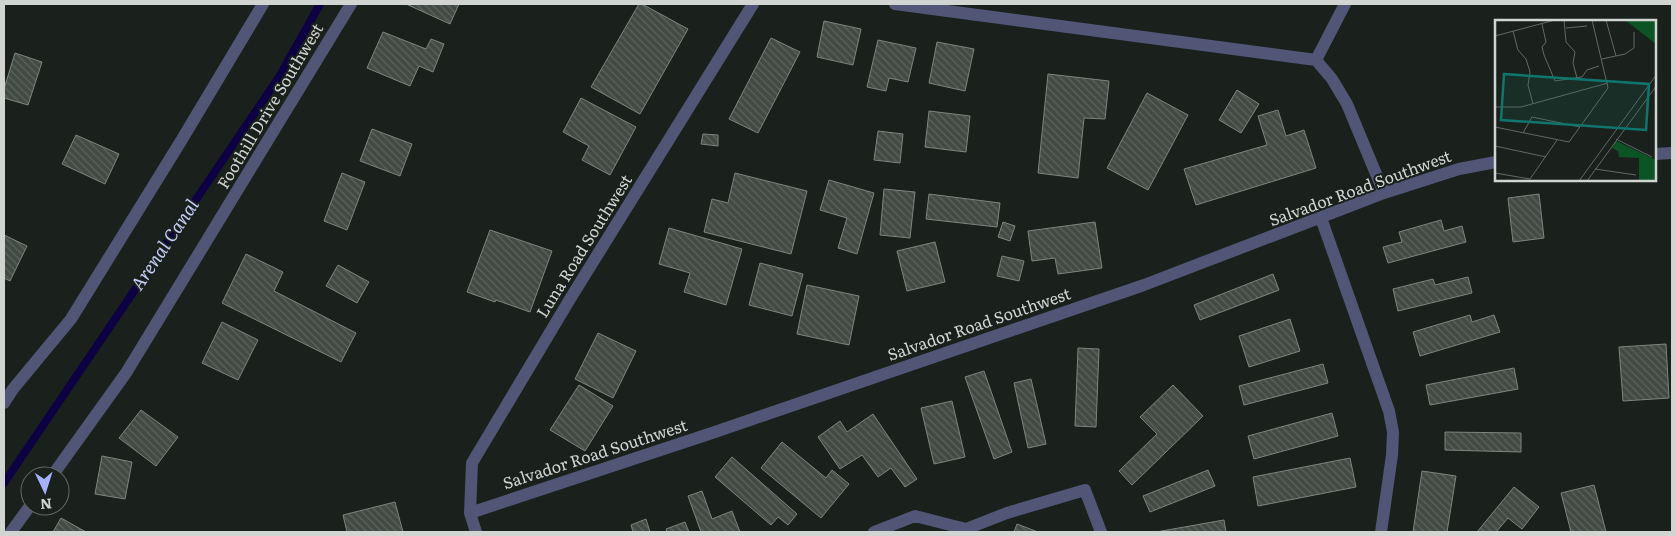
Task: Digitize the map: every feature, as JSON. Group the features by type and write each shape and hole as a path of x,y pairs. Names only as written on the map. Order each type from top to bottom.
{"street":[{"path":"4,403 8,387 70,319 263,4"},
{"name":"Foothill Drive Southwest","path":"59,466 126,374 351,4"},
{"name":"Luna Road Southwest","path":"476,532 470,513 472,463 570,299 753,4"},
{"path":"895,4 1316,60 1332,79 1347,104 1384,193"},
{"path":"1316,60 1345,4"},
{"path":"1656,154 1672,153"},
{"name":"Salvador Road Southwest","path":"470,513 724,429 1144,285 1384,193 1459,169 1495,162"},
{"path":"1321,218 1389,411 1393,432 1392,455 1381,532"},
{"path":"874,532 915,516 966,528 1007,513 1085,490 1101,532"},
{"path":"10,532 22,516"}],"building":[{"path":"406,4 459,4 450,24"},
{"path":"639,4 688,29 640,114 591,87"},
{"path":"824,21 861,29 853,65 817,57"},
{"path":"383,32 426,49 431,39 444,44 433,72 419,66 410,86 367,68"},
{"path":"771,38 800,52 758,133 729,119"},
{"path":"878,40 916,48 908,82 889,78 886,91 867,87"},
{"path":"937,42 974,49 965,91 929,83"},
{"path":"15,53 42,62 28,105 4,98 4,89"},
{"path":"1048,74 1109,81 1105,119 1084,118 1078,178 1038,173"},
{"path":"1237,90 1259,104 1241,133 1219,120"},
{"path":"1147,93 1188,115 1148,190 1107,168"},
{"path":"581,98 636,127 610,175 582,160 589,146 563,132"},
{"path":"1278,110 1286,136 1304,130 1316,168 1196,205 1184,169 1267,145 1258,116"},
{"path":"929,111 970,116 966,152 925,147"},
{"path":"372,129 412,144 400,176 360,161"},
{"path":"878,131 903,134 900,163 874,160"},
{"path":"703,134 718,135 718,146 701,144"},
{"path":"76,135 119,154 105,184 62,164"},
{"path":"342,173 365,182 347,230 324,221"},
{"path":"735,173 807,191 791,254 704,232 712,199 728,203"},
{"path":"829,180 874,193 857,254 838,248 847,218 820,210"},
{"path":"884,189 915,192 910,238 880,235"},
{"path":"929,194 1000,203 997,227 926,219"},
{"path":"1539,194 1544,238 1513,242 1508,198"},
{"path":"1441,220 1444,231 1462,226 1466,242 1388,263 1383,247 1402,242 1399,232"},
{"path":"1003,222 1015,226 1010,241 998,237"},
{"path":"1095,222 1102,268 1058,274 1055,258 1032,261 1028,231"},
{"path":"669,228 742,249 726,305 684,292 690,273 659,264"},
{"path":"490,230 552,251 530,312 467,292"},
{"path":"4,235 27,246 10,281 4,278"},
{"path":"935,242 945,282 907,291 897,251"},
{"path":"246,254 283,272 274,291 356,333 341,362 222,303"},
{"path":"1002,256 1024,261 1019,281 997,276"},
{"path":"760,263 803,274 792,316 749,305"},
{"path":"338,265 369,282 357,303 326,286"},
{"path":"1273,274 1279,290 1200,320 1194,305"},
{"path":"1468,277 1472,293 1398,311 1393,289 1433,279 1435,285"},
{"path":"807,285 859,296 849,345 797,334"},
{"path":"1470,315 1472,322 1494,315 1500,332 1420,356 1413,332"},
{"path":"1290,319 1300,351 1249,367 1239,336"},
{"path":"222,322 258,340 238,380 202,363"},
{"path":"598,333 636,351 613,398 575,379"},
{"path":"1666,344 1669,398 1623,401 1619,347"},
{"path":"1078,348 1099,349 1096,427 1075,426"},
{"path":"1323,364 1328,383 1244,405 1239,386"},
{"path":"1514,368 1518,389 1430,405 1426,385"},
{"path":"984,371 1012,452 994,459 965,377"},
{"path":"1031,379 1046,444 1028,448 1014,383"},
{"path":"579,385 613,406 585,451 550,430"},
{"path":"1173,385 1203,416 1132,485 1119,471 1157,434 1140,417"},
{"path":"952,401 965,457 934,464 921,408"},
{"path":"141,410 178,437 156,466 119,438"},
{"path":"1332,413 1338,436 1254,459 1248,436"},
{"path":"873,414 917,479 905,487 891,468 878,477 862,455 840,469 818,437 840,421 847,432"},
{"path":"1445,432 1521,433 1521,452 1445,450"},
{"path":"782,442 826,478 832,470 849,484 821,518 761,468"},
{"path":"102,456 132,462 125,499 95,494"},
{"path":"732,457 797,514 788,525 778,517 771,525 715,477"},
{"path":"1350,458 1356,487 1258,506 1253,477"},
{"path":"1208,470 1215,486 1150,512 1143,496"},
{"path":"1422,471 1456,476 1447,532 1413,532"},
{"path":"1594,485 1606,532 1571,532 1561,493"},
{"path":"1514,487 1539,507 1522,529 1508,518 1496,532 1477,532"},
{"path":"702,491 712,519 732,511 740,532 701,532 688,496"},
{"path":"395,502 403,532 347,532 343,515"},
{"path":"61,518 86,532 53,532"},
{"path":"646,519 650,532 633,532 631,525"},
{"path":"1224,520 1226,532 1156,532"},
{"path":"685,522 689,532 667,532 666,529"},
{"path":"1017,524 1038,532 1014,532"}],"waterway":[{"name":"Arenal Canal","path":"4,483 279,77 320,4"}]}
